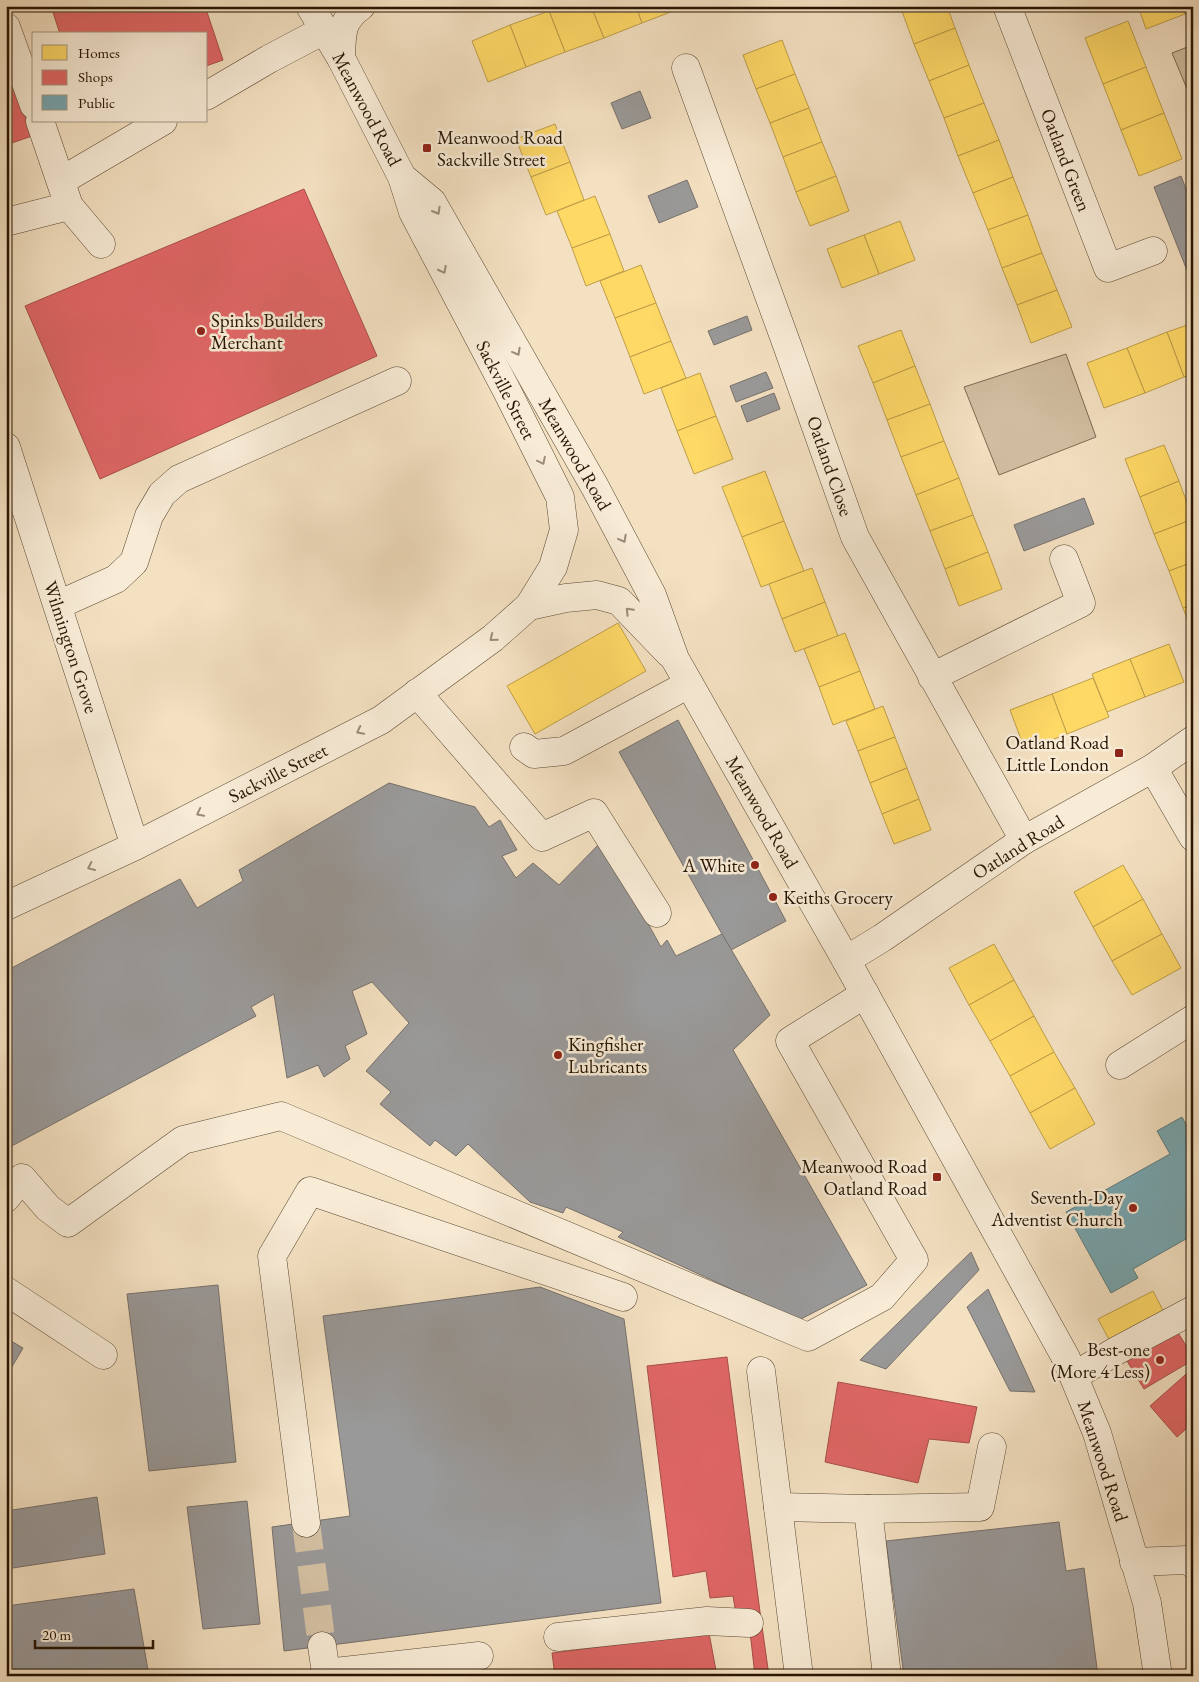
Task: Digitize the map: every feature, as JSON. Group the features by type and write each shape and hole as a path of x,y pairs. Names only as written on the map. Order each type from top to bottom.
{"street":[{"name":"Meanwood Road","path":"310,6 341,58 402,177 432,202 595,487 652,595 675,659 846,960 1066,1358 1097,1433 1147,1603 1158,1676"},
{"path":"341,58 344,25 350,16 361,6"},
{"name":"Oatland Green","path":"1007,6 1108,268 1153,251"},
{"path":"6,27 32,99"},
{"path":"208,95 269,59 324,30"},
{"name":"Oatland Close","path":"686,68 788,345 854,537 1024,840"},
{"path":"40,122 65,193 101,244"},
{"path":"6,222 65,193 162,122"},
{"name":"Sackville Street","path":"6,906 135,846 381,720 493,638 530,606 556,559 564,530 560,498 507,391 413,212 402,177"},
{"path":"58,605 116,579 134,562 149,516 162,494 179,479 397,381"},
{"name":"Wilmington Grove","path":"6,447 135,846"},
{"path":"932,677 1081,603 1064,559"},
{"name":"Sackville Street","path":"530,606 566,598 597,595 619,601 675,659"},
{"path":"524,747 534,754 564,751 690,684"},
{"path":"417,692 542,837 594,813 657,913"},
{"name":"Oatland Road","path":"846,960 882,938 1024,840 1153,768 1193,740"},
{"path":"1153,768 1193,837"},
{"path":"14,1188 48,1208 68,1223 183,1140 282,1116 808,1337 882,1297 914,1260 790,1041 865,994"},
{"path":"1120,1065 1193,1019"},
{"path":"306,1523 272,1256 310,1191 623,1297"},
{"path":"6,1291 103,1355"},
{"path":"1074,1376 1193,1310"},
{"path":"761,1372 799,1676"},
{"path":"778,1507 868,1509 980,1507 992,1447"},
{"path":"868,1509 887,1676"},
{"path":"1134,1562 1187,1560 1193,1564"},
{"path":"558,1637 707,1621 755,1622 792,1616"},
{"path":"322,1646 326,1674 479,1656"}],"shaded area":[{"path":"1193,45 1193,103 1172,53"},
{"path":"1066,354 1096,437 999,475 964,387"}],"building: Homes":[{"path":"560,6 591,6 604,38 565,52 549,11"},
{"path":"591,6 636,6 642,23 604,38"},
{"path":"636,6 680,6 681,8 642,23"},
{"path":"900,6 947,6 955,28 914,44"},
{"path":"1138,6 1182,6 1185,14 1146,29"},
{"path":"1182,6 1193,6 1193,11 1185,14"},
{"path":"549,11 565,52 526,67 510,25"},
{"path":"1128,21 1146,67 1103,84 1085,38"},
{"path":"510,25 526,67 488,82 472,41"},
{"path":"955,28 969,65 929,81 914,44"},
{"path":"782,40 795,74 756,89 743,55"},
{"path":"969,65 984,103 944,118 929,81"},
{"path":"1146,67 1164,113 1121,130 1103,84"},
{"path":"795,74 809,108 770,123 756,89"},
{"path":"984,103 999,140 958,156 944,118"},
{"path":"809,108 822,142 783,157 770,123"},
{"path":"1164,113 1182,159 1139,176 1121,130"},
{"path":"555,124 570,162 531,177 516,139"},
{"path":"999,140 1013,177 973,193 958,156"},
{"path":"822,142 836,176 796,192 783,157"},
{"path":"570,162 584,200 546,215 531,177"},
{"path":"836,176 849,211 810,226 796,192"},
{"path":"1013,177 1028,215 988,230 973,193"},
{"path":"595,196 610,234 572,248 557,211"},
{"path":"1028,215 1042,253 1002,268 988,230"},
{"path":"900,221 915,260 879,274 864,235"},
{"path":"610,234 624,271 586,286 572,248"},
{"path":"864,235 879,274 842,288 827,249"},
{"path":"1042,253 1057,290 1017,305 1002,268"},
{"path":"641,265 656,303 615,318 600,281"},
{"path":"1057,290 1072,327 1031,343 1017,305"},
{"path":"656,303 671,341 630,357 615,318"},
{"path":"1193,323 1193,374 1184,377 1167,332"},
{"path":"901,330 915,366 873,383 858,346"},
{"path":"1167,332 1184,377 1145,393 1127,348"},
{"path":"671,341 686,378 644,394 630,357"},
{"path":"1127,348 1145,393 1104,408 1087,363"},
{"path":"915,366 930,404 887,420 873,383"},
{"path":"700,373 716,416 677,431 661,388"},
{"path":"930,404 944,441 901,457 887,420"},
{"path":"716,416 733,459 694,474 677,431"},
{"path":"944,441 959,478 916,495 901,457"},
{"path":"1164,445 1179,481 1140,497 1125,459"},
{"path":"765,471 784,521 742,537 722,487"},
{"path":"959,478 973,515 930,531 916,495"},
{"path":"1179,481 1193,519 1154,534 1140,497"},
{"path":"973,515 988,552 945,569 930,531"},
{"path":"1193,519 1193,562 1169,571 1154,534"},
{"path":"784,521 804,571 761,587 742,537"},
{"path":"988,552 1002,589 959,606 945,569"},
{"path":"1193,562 1193,605 1183,608 1169,571"},
{"path":"812,568 825,602 782,619 769,584"},
{"path":"825,602 838,636 795,652 782,619"},
{"path":"1193,605 1193,633 1183,608"},
{"path":"618,623 646,671 535,734 507,686"},
{"path":"845,633 860,671 819,687 804,649"},
{"path":"1169,644 1184,682 1145,697 1130,659"},
{"path":"1130,659 1145,697 1107,712 1092,674"},
{"path":"860,671 875,709 833,725 819,687"},
{"path":"1093,678 1109,717 1067,734 1052,694"},
{"path":"1052,694 1067,734 1025,750 1010,710"},
{"path":"883,706 895,737 858,751 846,721"},
{"path":"895,737 907,768 870,783 858,751"},
{"path":"907,768 919,799 882,814 870,783"},
{"path":"919,799 931,830 894,844 882,814"},
{"path":"1123,865 1143,899 1093,927 1074,892"},
{"path":"1143,899 1162,934 1112,961 1093,927"},
{"path":"1162,934 1181,968 1132,995 1112,961"},
{"path":"994,944 1014,980 969,1005 949,968"},
{"path":"1014,980 1034,1016 990,1041 969,1005"},
{"path":"1034,1016 1054,1052 1010,1076 990,1041"},
{"path":"1054,1052 1075,1088 1030,1113 1010,1076"},
{"path":"1075,1088 1095,1124 1050,1149 1030,1113"},
{"path":"1153,1291 1167,1318 1112,1345 1098,1319"}],"building: Shops":[{"path":"51,6 205,6 223,60 208,65 208,32 59,32"},
{"path":"6,60 32,136 6,145"},
{"name":"Spinks Builders Merchant","path":"304,189 377,356 100,479 25,306"},
{"name":"Best-one (More 4 Less)","path":"1177,1331 1193,1360 1144,1389 1127,1361"},
{"path":"727,1357 760,1612 736,1614 733,1596 710,1598 706,1571 673,1577 647,1366"},
{"path":"1193,1368 1193,1423 1177,1437 1150,1406"},
{"path":"838,1382 977,1407 969,1443 929,1439 918,1483 825,1462"},
{"path":"760,1612 769,1676 755,1676 748,1613"},
{"path":"709,1633 717,1676 555,1676 552,1653"}],"building: Public":[{"name":"Seventh-Day Adventist Church","path":"1182,1117 1193,1138 1193,1235 1133,1269 1138,1278 1111,1293 1066,1212 1170,1154 1157,1131"}],"building: Industry":[{"path":"640,91 651,118 622,129 611,103"},
{"path":"1181,176 1193,207 1193,277 1190,278 1154,187"},
{"path":"687,180 698,207 659,223 648,196"},
{"path":"747,316 752,330 714,345 708,331"},
{"path":"766,372 773,388 736,402 730,386"},
{"path":"774,393 780,409 747,422 741,406"},
{"path":"1084,498 1094,524 1024,551 1014,525"},
{"path":"678,720 786,921 731,950 619,752"},
{"name":"Kingfisher Lubricants","path":"389,783 475,807 489,827 500,820 517,850 502,856 516,878 533,863 559,885 602,841 661,947 667,940 676,956 722,934 770,1015 733,1050 867,1285 799,1320 618,1237 623,1232 566,1207 563,1213 530,1202 468,1144 456,1156 435,1140 430,1146 380,1104 391,1092 366,1071 409,1023 372,982 352,991 367,1034 345,1046 350,1059 324,1077 318,1065 287,1078 274,994 251,1007 256,1016 6,1149 6,971 180,879 197,908 243,881 239,870"},
{"path":"971,1252 979,1270 886,1369 860,1360"},
{"path":"218,1285 236,1462 149,1471 127,1294"},
{"path":"540,1287 624,1319 661,1603 284,1651 272,1527 350,1516 323,1316"},
{"path":"988,1289 1035,1392 1010,1391 967,1307"},
{"path":"6,1338 23,1348 6,1377"},
{"path":"97,1497 105,1554 6,1569 6,1511"},
{"path":"247,1501 260,1624 203,1629 187,1507"},
{"path":"1059,1522 1066,1571 1084,1568 1098,1676 904,1676 886,1541"},
{"path":"134,1589 149,1676 6,1676 6,1606"}],"tunnel":[{"path":"306,1523 322,1646"}],"place":[{"name":"Meanwood Road Sackville Street","path":"427,148"},
{"name":"Spinks Builders Merchant","path":"201,331"},
{"name":"Oatland Road Little London","path":"1119,753"},
{"name":"A White","path":"755,865"},
{"name":"Keiths Grocery","path":"773,897"},
{"name":"Kingfisher Lubricants","path":"558,1055"},
{"name":"Meanwood Road Oatland Road","path":"937,1177"},
{"name":"Seventh-Day Adventist Church","path":"1133,1208"},
{"name":"Best-one (More 4 Less)","path":"1160,1360"}]}
